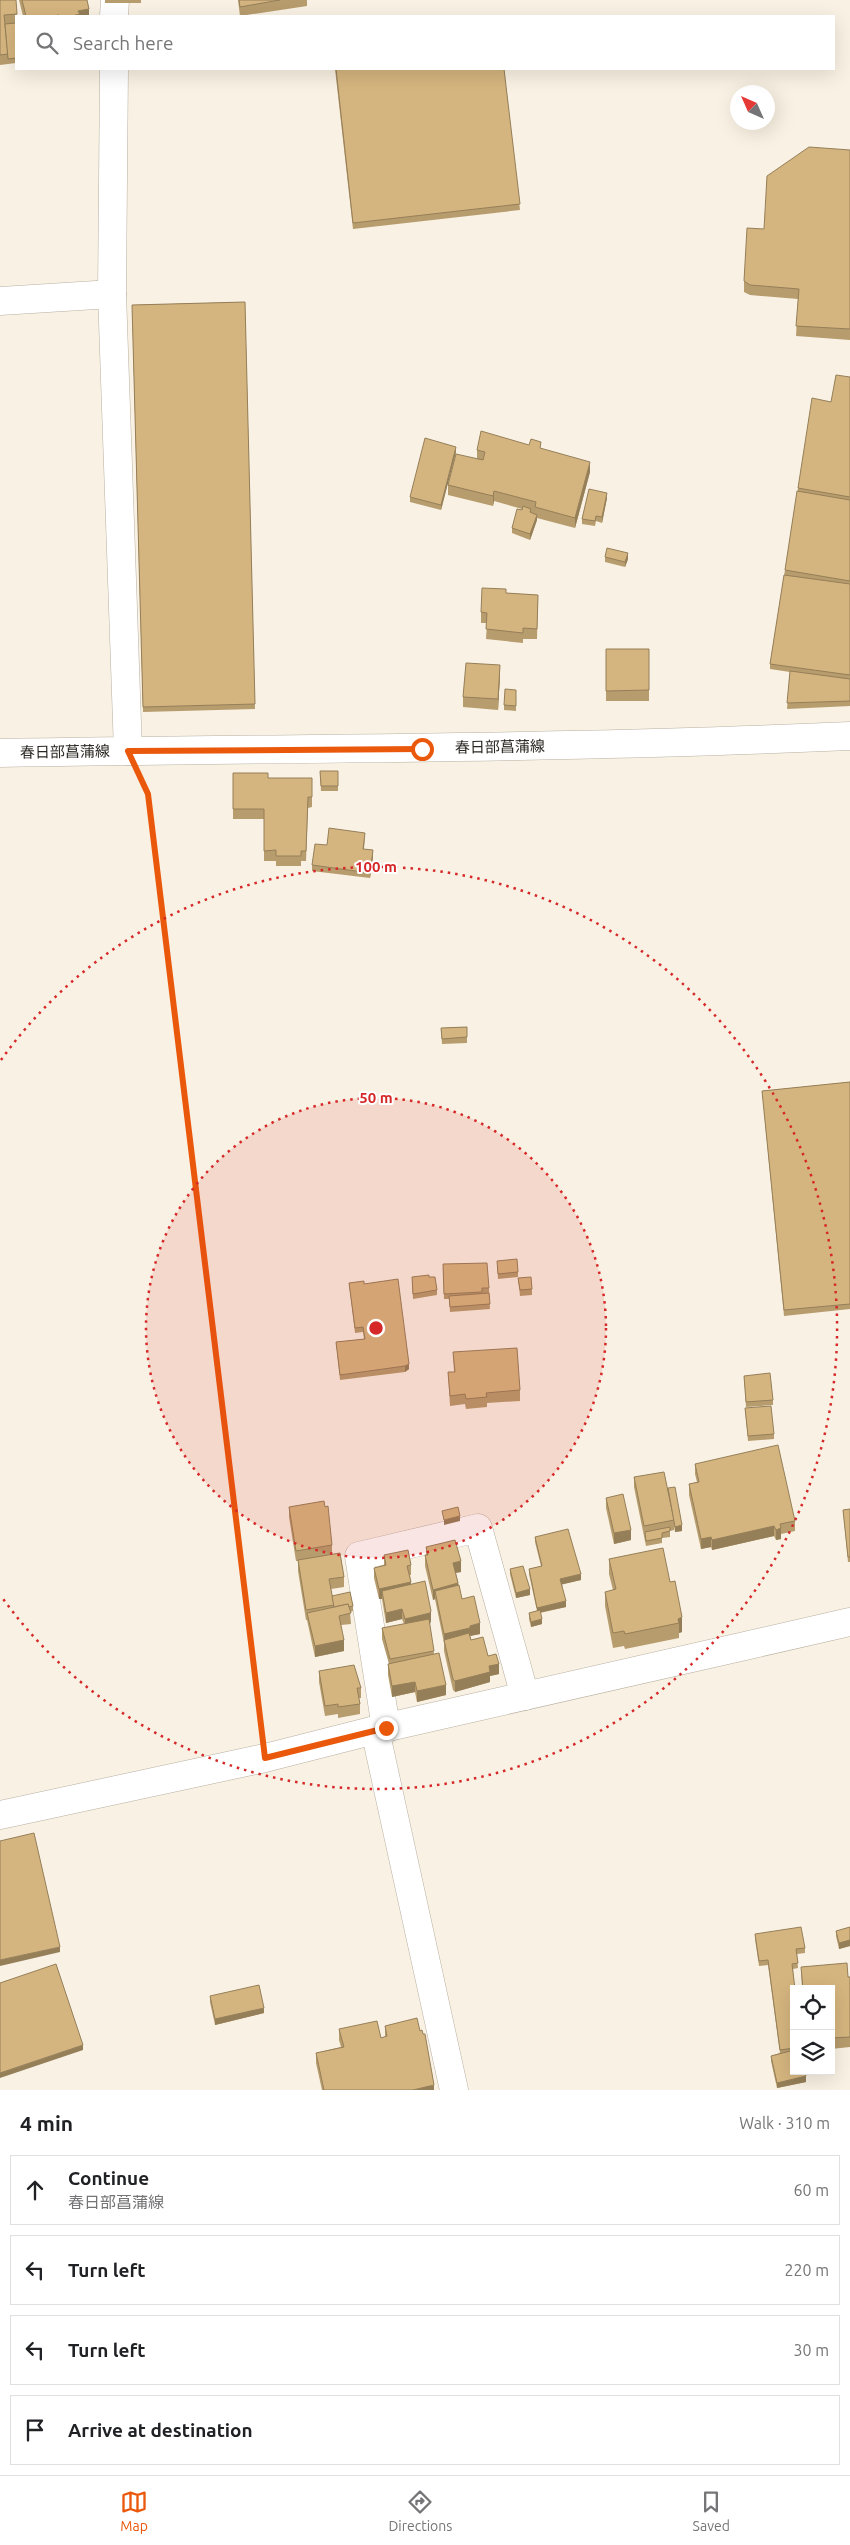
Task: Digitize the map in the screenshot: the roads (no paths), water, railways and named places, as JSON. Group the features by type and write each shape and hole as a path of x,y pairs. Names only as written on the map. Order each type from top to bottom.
{"street":[{"path":"114,15 115,0"},
{"path":"114,70 112,294 128,751"},
{"path":"0,301 112,294"},
{"name":"春日部菖蒲線","path":"0,753 422,749 727,742 850,736"},
{"path":"454,2090 380,1729 359,1556 478,1528 525,1696"},
{"path":"0,1815 265,1758 380,1729 850,1622"}]}
